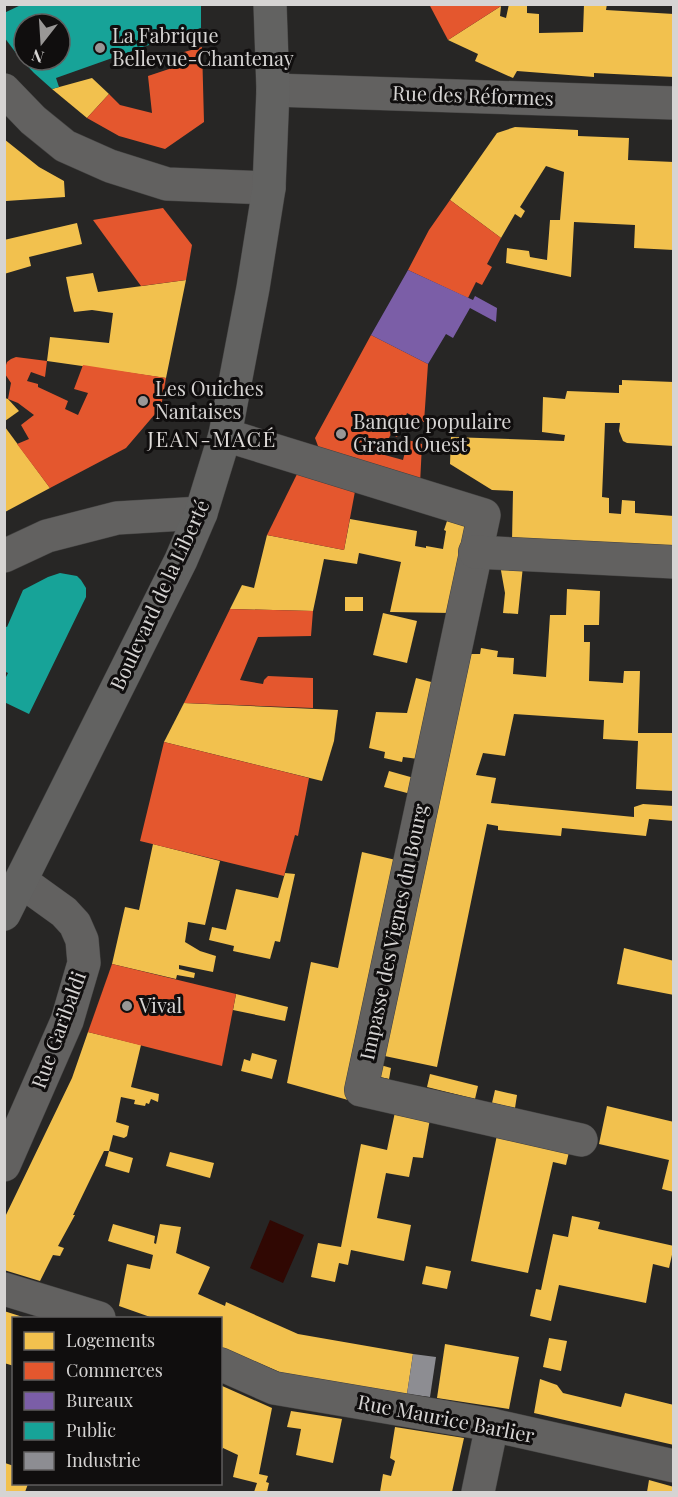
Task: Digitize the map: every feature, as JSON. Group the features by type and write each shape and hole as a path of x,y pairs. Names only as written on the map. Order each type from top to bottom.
{"main road":[{"name":"Boulevard de la Liberté","path":"4,914 181,560 201,513 225,435 269,188 273,90 270,4"}],"street":[{"path":"4,90 33,120 65,146 110,166 167,184 269,188"},
{"name":"Rue des Réformes","path":"273,90 674,104"},
{"path":"225,435 484,515 475,552 674,562"},
{"path":"4,556 47,536 117,518 201,513"},
{"name":"Impasse des Vignes du Bourg","path":"475,552 361,1090 581,1140"},
{"name":"Rue Garibaldi","path":"4,1165 67,1021 84,963 82,940 75,924 64,912 21,881"},
{"path":"4,1289 96,1317"},
{"name":"Rue Maurice Barlier","path":"222,1365 274,1388 492,1425 674,1467"},
{"path":"478,1492 492,1425"}],"shaded area":[{"path":"270,1220 304,1235 283,1283 250,1268"}],"building: Logements":[{"path":"509,4 527,4 527,13 539,14 539,33 583,32 584,4 607,4 606,10 674,14 674,77 594,73 594,77 517,71 513,78 475,61 478,54 448,40 501,6 500,16 506,18"},
{"path":"92,78 109,94 87,118 52,89"},
{"path":"515,127 578,130 578,136 629,138 628,160 674,162 674,250 634,248 635,225 574,222 571,277 506,263 507,248 529,251 530,257 547,260 550,220 560,220 564,172 546,166 520,207 525,211 521,218 515,214 501,238 450,200 497,133"},
{"path":"4,139 39,167 64,181 65,197 6,201"},
{"path":"77,223 82,244 29,257 31,266 4,274 4,240"},
{"path":"93,273 98,292 186,280 166,378 47,361 50,337 109,343 113,313 92,310 74,312 70,297 66,277"},
{"path":"622,380 674,382 674,446 627,443 623,441 619,431 620,423 605,423 602,497 609,498 609,513 621,514 622,500 635,501 635,513 674,516 674,554 512,541 513,491 492,490 450,464 451,437 564,441 565,435 542,432 543,397 565,399 567,391 619,393"},
{"path":"5,398 19,411 5,421"},
{"path":"5,427 50,488 5,512"},
{"path":"449,515 466,521 451,613 390,612 401,562 359,553 357,564 324,559 313,611 230,609 242,585 254,588 267,535 344,550 350,519 417,531 415,546 443,549 446,531 444,530"},
{"path":"500,565 523,566 518,614 503,613 505,593"},
{"path":"567,589 600,591 599,625 584,625 584,642 590,642 589,681 623,683 624,671 640,671 638,733 674,733 674,791 636,789 638,741 603,739 604,720 514,714 505,756 483,753 476,775 496,778 491,803 634,817 634,807 643,804 674,806 674,821 649,819 646,836 562,828 561,836 498,830 498,826 487,824 437,1067 380,1055 463,654 480,654 481,648 498,651 497,657 514,658 513,674 546,677 550,615 566,615"},
{"path":"345,597 363,597 363,611 345,611"},
{"path":"383,613 417,621 407,663 373,655"},
{"path":"416,678 435,683 418,759 403,757 402,762 384,758 385,752 369,748 376,712 407,713"},
{"path":"184,703 338,710 334,741 322,781 164,742"},
{"path":"389,771 414,778 411,794 384,787"},
{"path":"153,844 220,861 205,925 188,922 185,942 200,951 216,956 213,972 179,965 179,969 195,973 194,978 177,975 176,979 112,964 125,907 139,910"},
{"path":"362,852 400,861 348,1100 287,1083 311,962 338,968"},
{"path":"285,873 295,874 280,942 275,941 270,959 233,951 234,946 209,940 212,927 226,930 236,889 278,898"},
{"path":"624,948 674,961 674,995 617,984"},
{"path":"236,994 288,1007 285,1021 233,1010"},
{"path":"88,1032 141,1045 131,1087 159,1094 158,1102 151,1099 145,1106 134,1104 135,1100 121,1097 116,1122 129,1126 127,1136 124,1138 113,1135 109,1151 104,1151 58,1246 64,1248 60,1256 53,1255 40,1281 4,1270 4,1219 72,1078"},
{"path":"252,1053 277,1060 272,1079 241,1071 244,1059 250,1061"},
{"path":"377,1064 391,1068 389,1079 375,1076"},
{"path":"430,1074 478,1086 475,1099 427,1087"},
{"path":"495,1090 517,1095 515,1108 492,1103"},
{"path":"607,1106 674,1122 674,1192 662,1189 669,1160 599,1144"},
{"path":"395,1112 430,1119 423,1158 413,1157 409,1177 386,1173 377,1218 411,1225 404,1261 351,1250 348,1265 339,1263 335,1282 311,1277 318,1243 341,1247 361,1144 387,1150"},
{"path":"497,1135 569,1152 566,1165 553,1162 528,1273 471,1261"},
{"path":"109,1151 133,1158 129,1173 105,1166"},
{"path":"170,1152 214,1163 210,1178 166,1166"},
{"path":"572,1216 600,1222 598,1229 674,1246 669,1268 653,1264 646,1303 559,1285 551,1321 530,1316 536,1289 541,1290 553,1234 568,1237"},
{"path":"113,1224 155,1236 154,1243 156,1244 160,1224 181,1227 176,1253 210,1267 198,1294 225,1306 226,1302 298,1334 413,1354 407,1394 289,1376 222,1348 222,1317 150,1317 119,1306 127,1264 150,1269 153,1255 108,1241"},
{"path":"426,1266 451,1271 447,1289 422,1284"},
{"path":"4,1311 23,1317 12,1317 12,1365 4,1363"},
{"path":"549,1338 567,1341 561,1371 543,1367"},
{"path":"445,1344 519,1357 509,1409 437,1398"},
{"path":"540,1379 557,1385 563,1393 621,1407 625,1393 674,1405 674,1445 534,1413"},
{"path":"222,1386 272,1408 259,1474 268,1476 267,1492 254,1492 257,1483 233,1477 238,1455 223,1448 222,1450"},
{"path":"291,1411 342,1419 333,1463 296,1455 301,1429 287,1427"},
{"path":"395,1427 464,1438 452,1492 380,1492 383,1474 391,1476 395,1461 390,1458"},
{"path":"5,1463 12,1465 12,1485 28,1485 25,1492 4,1492"},
{"path":"649,1480 674,1487 674,1492 647,1492"}],"building: Commerces":[{"path":"429,4 500,4 501,6 448,40"},
{"path":"202,47 204,122 165,149 119,136 87,118 109,94 120,105 152,113 148,76 169,69 169,60 161,64 159,59"},
{"path":"450,200 501,238 487,264 492,267 482,285 476,282 468,298 408,270 429,230"},
{"path":"163,208 192,245 186,280 141,286 93,220"},
{"path":"371,335 428,364 424,422 407,413 397,437 391,434 381,454 403,460 408,440 422,444 420,484 321,454 315,438"},
{"path":"16,357 47,361 45,377 31,372 27,381 38,384 38,387 68,401 65,409 78,415 88,393 74,389 83,365 166,378 161,407 126,448 50,488 17,444 29,439 21,425 34,415 18,403 8,399 11,383 5,374 5,368 7,362"},
{"path":"300,468 356,486 344,550 267,535"},
{"path":"230,609 313,611 311,636 258,637 240,680 263,684 268,676 313,678 313,708 184,703"},
{"path":"164,742 309,778 298,836 295,835 284,876 140,841"},
{"path":"112,964 236,994 222,1066 88,1032"}],"building: Bureaux":[{"path":"408,270 473,300 475,296 497,308 496,322 470,308 453,338 446,334 428,364 371,335"}],"building: Public":[{"name":"La Fabrique Bellevue-Chantenay","path":"23,4 201,4 201,28 56,78 59,87 52,89 33,72 72,72 72,12 12,12 12,48 4,37 4,13"},
{"path":"60,573 77,576 86,588 86,597 29,714 4,702 4,681 8,673 4,671 4,626 7,627 23,590"}],"building: Industrie":[{"path":"413,1354 436,1357 430,1397 407,1394"}],"place":[{"name":"La Fabrique Bellevue-Chantenay","path":"100,48"},
{"name":"Les Ouiches Nantaises","path":"143,401"},
{"name":"Banque populaire Grand Ouest","path":"341,434"},
{"name":"Vival","path":"127,1006"}],"district":[{"name":"JEAN-MACÉ","path":"212,440"}]}
